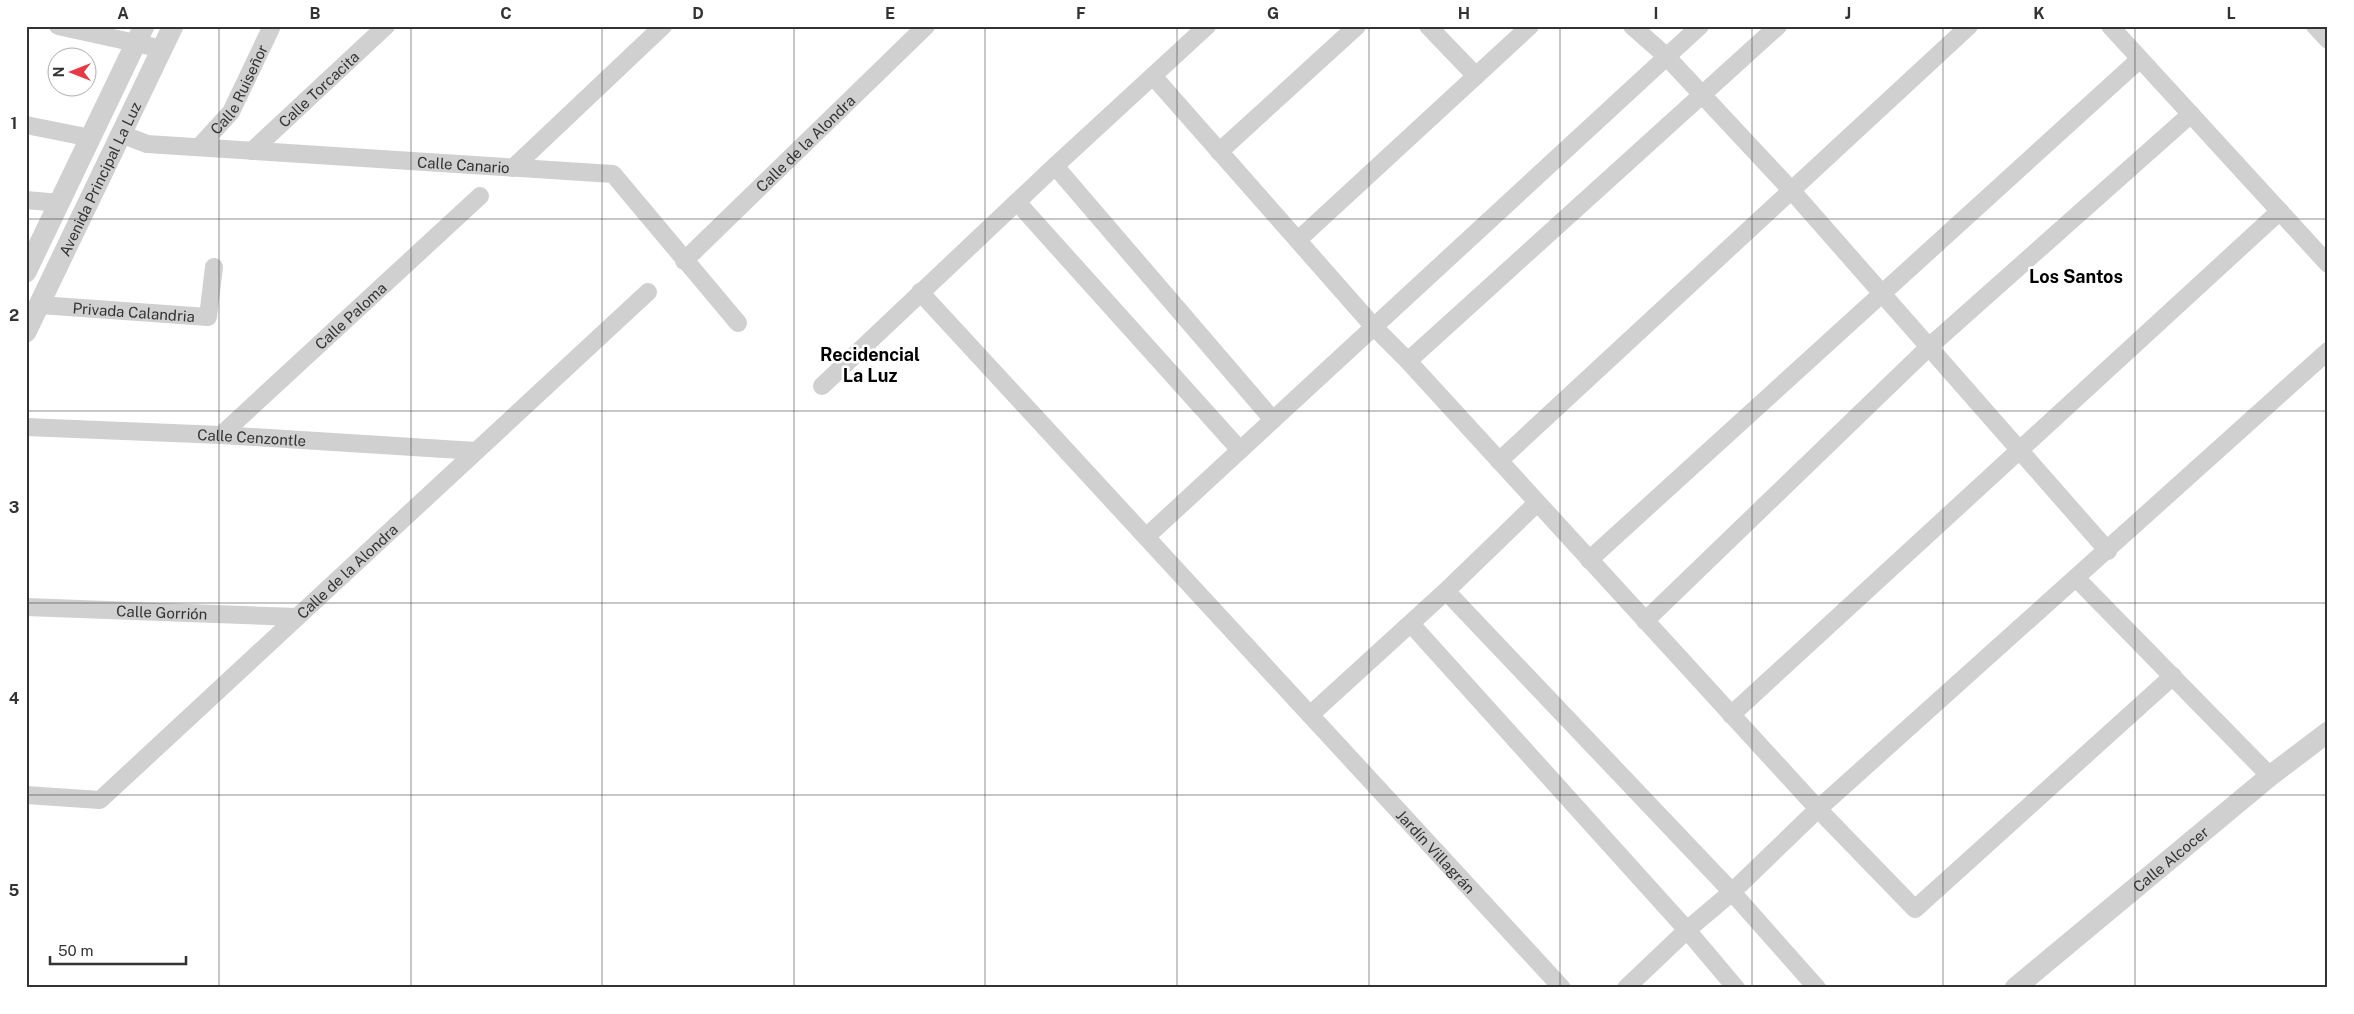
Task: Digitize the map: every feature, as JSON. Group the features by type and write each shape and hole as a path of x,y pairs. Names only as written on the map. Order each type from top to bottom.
{"street":[{"path":"58,26 140,35 162,49"},
{"name":"Avenida Principal La Luz","path":"26,332 173,26"},
{"name":"Calle Ruiseñor","path":"198,147 230,112 272,26"},
{"name":"Calle Torcacita","path":"252,151 386,26"},
{"path":"513,168 663,26"},
{"name":"Calle de la Alondra","path":"684,261 926,26"},
{"path":"822,386 1054,166 1207,26"},
{"path":"1219,152 1357,26"},
{"path":"1428,26 1476,76"},
{"path":"1298,240 1530,26"},
{"path":"1632,26 1666,56 1792,191 1930,346 2019,452 2108,551"},
{"path":"1146,537 1700,26"},
{"path":"1408,360 1778,26"},
{"path":"1499,461 1969,26"},
{"path":"2110,26 2328,264"},
{"path":"2315,26 2328,40"},
{"name":"Avenida Principal La Luz","path":"26,272 140,35"},
{"path":"1589,560 2140,59"},
{"path":"1153,76 1374,327 1408,360 1818,810 1915,909 2174,676"},
{"path":"1645,621 1930,346 2191,114"},
{"path":"26,125 91,138"},
{"name":"Calle Canario","path":"122,134 147,144 613,174 684,261 738,323"},
{"path":"1054,166 1273,420"},
{"name":"Calle Paloma","path":"221,435 480,196"},
{"path":"26,200 60,203"},
{"path":"1017,202 1240,450"},
{"path":"1731,715 2280,211"},
{"name":"Privada Calandria","path":"40,305 208,317 214,267"},
{"name":"Calle de la Alondra","path":"26,795 100,800 648,292"},
{"name":"Jardín Villagrán","path":"920,292 1562,988"},
{"path":"1626,988 1687,930 1732,892 1818,810 2328,351"},
{"name":"Calle Cenzontle","path":"26,427 221,435 476,451"},
{"path":"1310,716 1446,591 1537,503"},
{"path":"2076,578 2270,776"},
{"path":"1446,591 1732,892 1817,988"},
{"name":"Calle Gorrión","path":"26,607 297,618"},
{"path":"1410,624 1687,930 1736,988"},
{"name":"Calle Alcocer","path":"2015,988 2270,776 2328,732"}],"district":[{"name":"Los Santos","path":"2076,276"},
{"name":"Recidencial La Luz","path":"870,364"}]}
